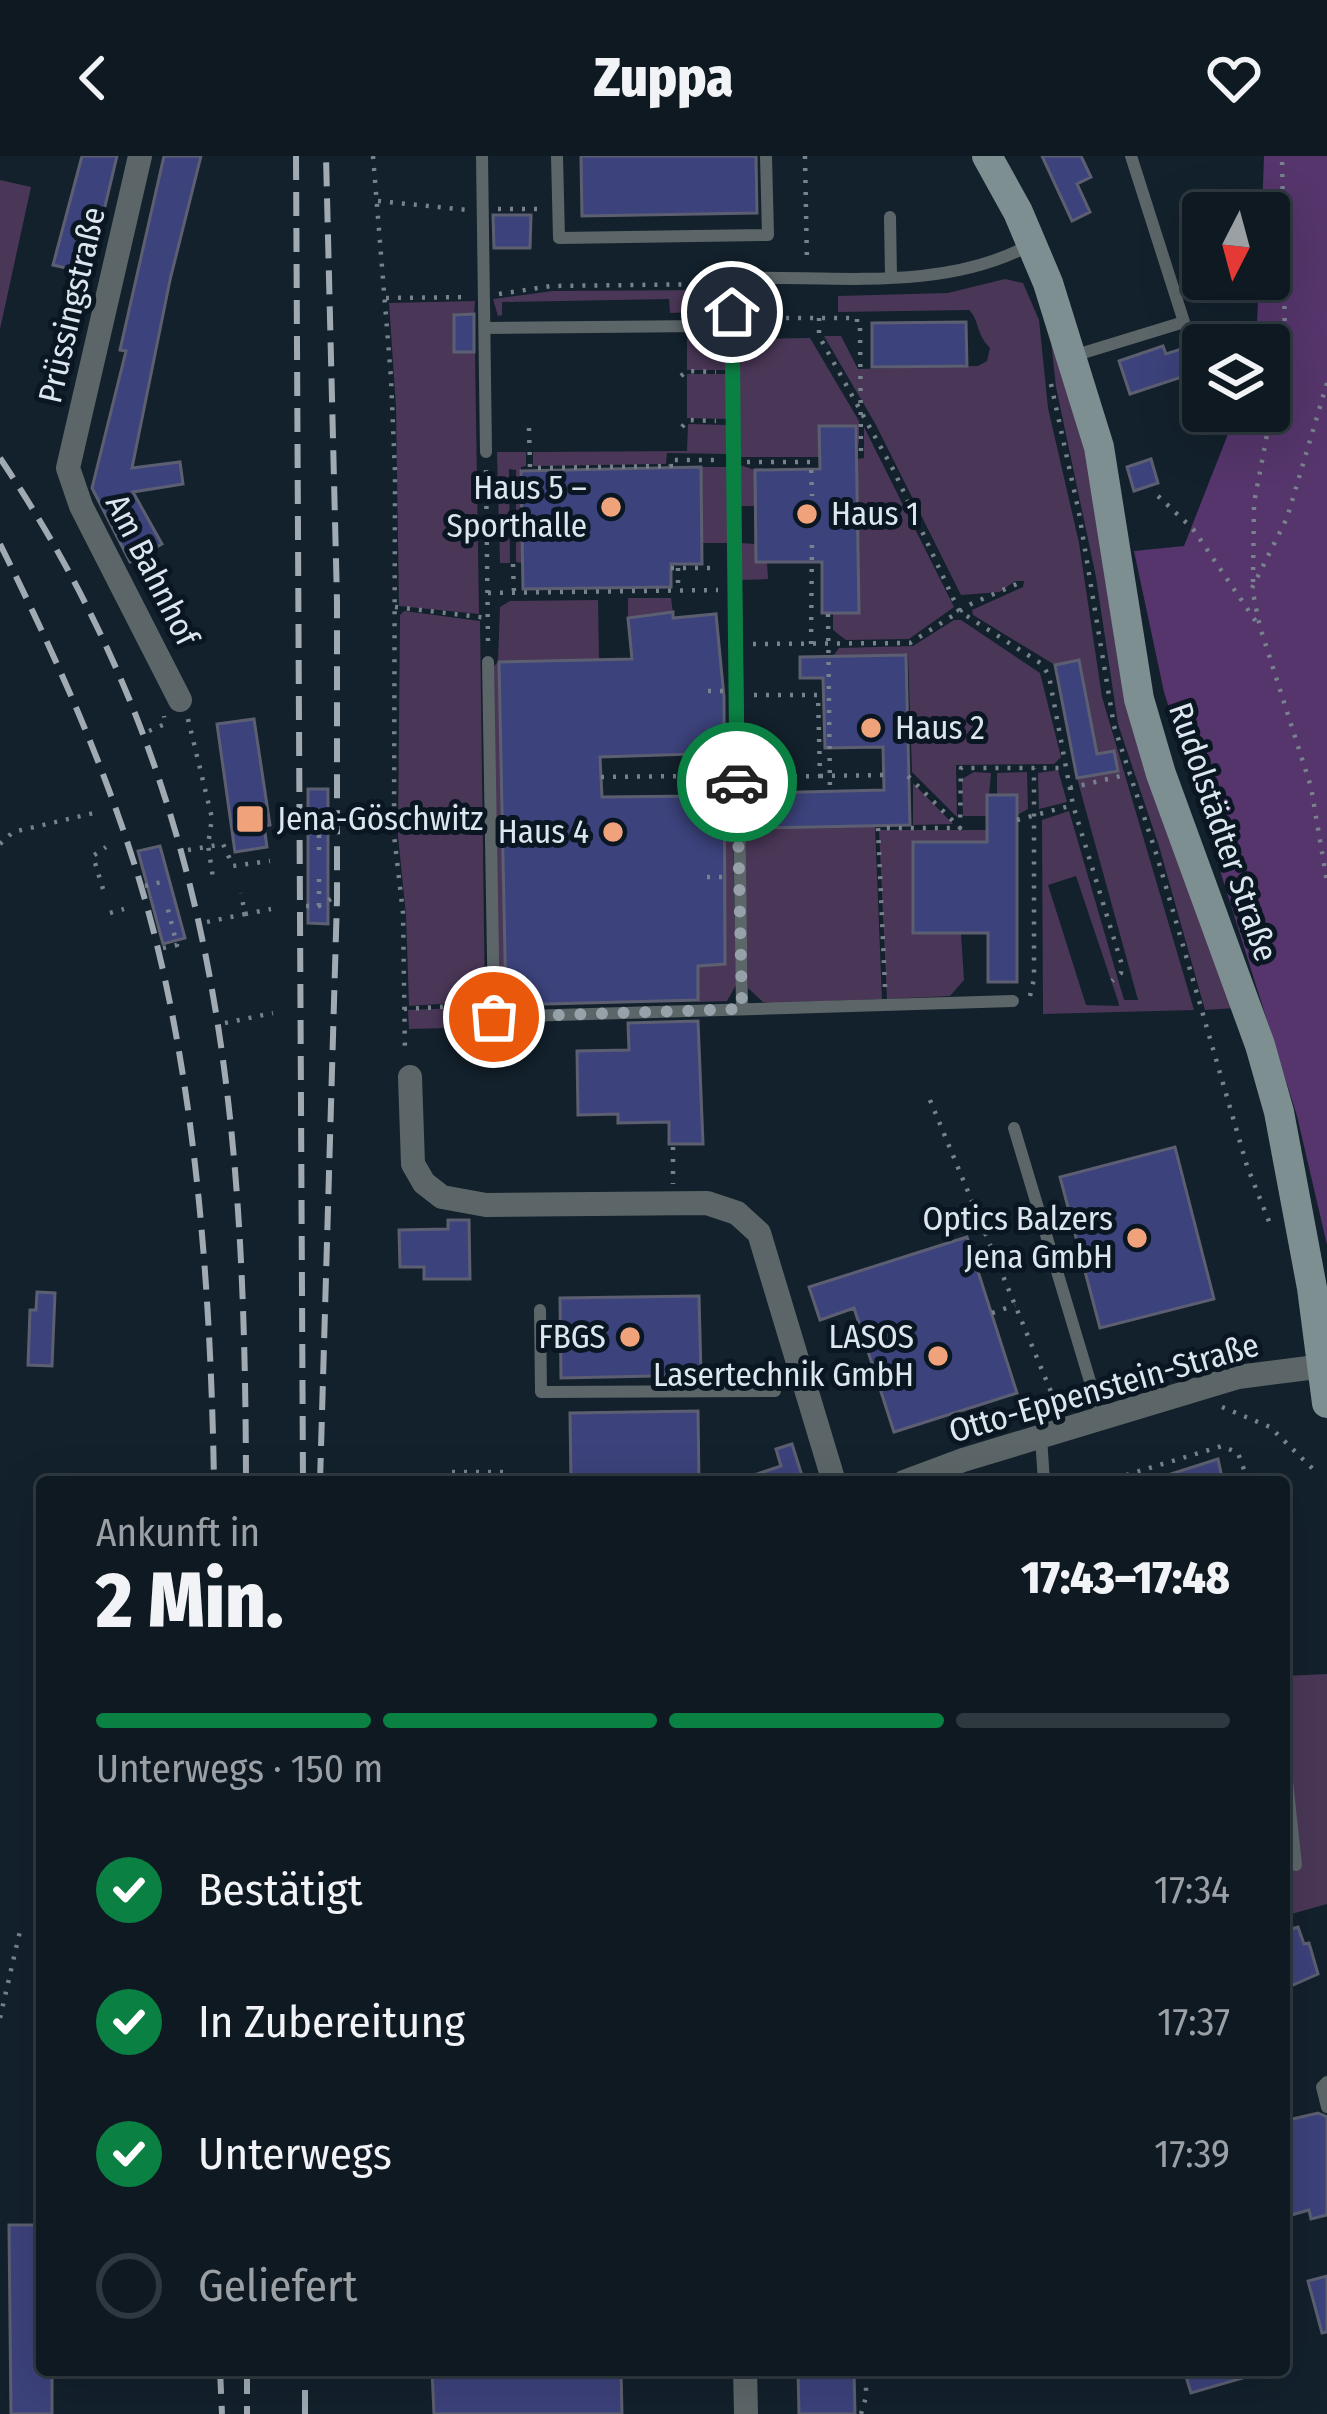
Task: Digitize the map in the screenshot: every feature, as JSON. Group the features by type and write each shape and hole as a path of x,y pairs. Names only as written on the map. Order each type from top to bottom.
{"street":[{"name":"Prüssingstraße","path":"68,469 140,156"},
{"name":"Rudolstädter Straße","path":"987,156 1031,244 1073,356 1099,447 1139,699 1279,1112 1327,1402"},
{"name":"Am Bahnhof","path":"68,469 81,506 180,700"},
{"path":"410,1077 412,1164 424,1183 442,1197 485,1205 707,1203 746,1219 759,1233 832,1476"},
{"name":"Otto-Eppenstein-Straße","path":"922,1476 1238,1377 1324,1366"},
{"path":"746,2376 746,2414"}],"lane":[{"path":"482,156 486,452"},
{"path":"557,156 559,238 768,235 766,156"},
{"path":"1073,356 1184,322 1131,156"},
{"path":"890,217 891,276"},
{"path":"742,1009 733,278 949,274 1031,244"},
{"path":"485,328 705,326 732,318"},
{"path":"488,662 494,1017 1013,1001"},
{"path":"1014,1128 1102,1419"},
{"path":"540,1310 541,1392 776,1391"},
{"path":"1041,1437 1044,1476"},
{"path":"1290,1809 1296,1865"},
{"path":"1327,2082 1322,2087 1327,2107"}],"path":[{"path":"373,156 395,473 394,835 403,914 405,1066 410,1077"},
{"path":"806,156 808,277"},
{"path":"1282,156 1285,340 1254,503 1252,588 1310,787 1327,882"},
{"path":"732,318 760,324 765,277"},
{"path":"385,298 484,297 551,286 733,284"},
{"path":"765,311 776,311 782,318 857,318 861,344 861,454 857,454"},
{"path":"819,318 819,336 894,471 959,611 1042,664 1049,676 1073,806 1122,965 1112,981"},
{"path":"861,344 872,344"},
{"path":"681,376 687,371 733,372"},
{"path":"1252,588 1287,518 1327,383"},
{"path":"682,427 688,420 734,421"},
{"path":"530,428 530,468 671,466 670,460 811,462 812,496"},
{"path":"486,452 488,662"},
{"path":"1158,496 1193,529 1260,627"},
{"path":"811,644 812,536"},
{"path":"513,564 514,593"},
{"path":"678,590 674,568 735,568"},
{"path":"736,644 910,644 959,611 1019,583"},
{"path":"488,593 736,590"},
{"path":"395,607 488,618"},
{"path":"828,614 830,792"},
{"path":"736,696 818,695 820,776"},
{"path":"180,700 196,742 212,818 208,844 213,878"},
{"path":"818,709 831,709"},
{"path":"960,828 961,768 1066,768"},
{"path":"1013,1001 1029,996 1034,979 1034,768"},
{"path":"1070,788 1130,774"},
{"path":"736,777 884,775"},
{"path":"601,777 693,776"},
{"path":"908,776 960,828"},
{"path":"1017,820 1073,806"},
{"path":"305,812 331,811"},
{"path":"0,844 13,832 94,812"},
{"path":"319,812 319,852"},
{"path":"886,1005 878,828 960,828"},
{"path":"188,850 223,844 233,866 270,861"},
{"path":"104,889 93,856 106,847"},
{"path":"319,874 319,906"},
{"path":"146,886 160,882"},
{"path":"241,893 245,914"},
{"path":"306,906 331,899"},
{"path":"163,948 177,945 166,902"},
{"path":"207,922 271,909"},
{"path":"110,913 124,910"},
{"path":"404,1009 494,1004"},
{"path":"225,1023 273,1013"},
{"path":"930,1100 1067,1430"},
{"path":"673,1147 673,1173"},
{"path":"992,1313 1016,1305"},
{"path":"1205,1403 1270,1426 1314,1470"},
{"path":"1122,1476 1222,1446 1238,1453 1250,1476"},
{"path":"452,1472 510,1472"},
{"path":"0,2018 20,1931"},
{"path":"861,2414 866,2376"}],"shaded area":[{"path":"1264,156 1327,156 1327,1245 1297,1116 1164,692 1134,551 1184,546 1229,432 1290,432 1290,324 1257,324 1258,300 1290,300 1290,192 1263,192"},
{"path":"0,180 31,187 0,329"},
{"path":"1005,279 1023,283 1039,320 1048,408 1079,543 1102,697 1194,1010 1043,1014 1042,820 1069,811 1124,1000 1138,1000 1077,778 1117,771 1114,752 1097,754 1079,661 1055,665 973,615 972,610 1023,587 1024,581 1015,581 1000,592 961,595 876,425 824,336 841,336 858,369 978,366 987,361 990,348 969,310 838,312 838,296 948,293","holes":["1076,876 1119,1006 1086,1005 1048,885"]},
{"path":"711,290 711,296 726,296 722,311 670,313 669,299 502,302 498,316 493,299 553,291"},
{"path":"475,301 474,314 454,316 455,352 475,352 479,614 399,606 389,303"},
{"path":"727,324 727,370 687,370 687,336 712,334"},
{"path":"1050,331 1235,1008 1205,1010 1159,846 1118,724 1096,577 1056,387"},
{"path":"810,338 859,421 859,448 856,426 820,426 820,457 740,457 738,339"},
{"path":"687,374 727,374 728,419 687,418"},
{"path":"688,424 728,425 728,454 667,453 666,464 533,466 533,452 687,451"},
{"path":"864,427 954,607 909,639 846,640 833,630 833,613 859,613 857,459 864,458"},
{"path":"497,452 526,452 526,466 521,467 522,563 516,562 516,470 509,469 510,563 500,563"},
{"path":"740,465 755,470 755,506 741,506"},
{"path":"701,467 729,467 729,543 701,543"},
{"path":"741,543 756,544 756,561 767,562 768,579 741,580"},
{"path":"628,598 671,598 673,613 628,618"},
{"path":"598,600 599,660 498,663 506,989 496,988 492,668 498,662 500,607 510,601"},
{"path":"404,611 480,621 485,1001 409,1006 398,836 400,615"},
{"path":"961,620 1040,673 1061,757 1054,764 956,765 957,817 912,772 908,654 833,656 839,648 913,646"},
{"path":"1058,770 1067,802 1039,809 1038,773"},
{"path":"974,772 991,773 987,816 963,816 962,779"},
{"path":"1027,772 1028,809 1017,815 1016,795 997,795 997,773"},
{"path":"913,783 953,824 913,825"},
{"path":"743,793 761,793 762,828 875,826 882,999 773,1003 763,1002 748,988"},
{"path":"879,830 987,830 987,864 913,843 913,933 961,934 964,980 950,996 887,999"},
{"path":"723,831 733,832 736,985 727,1001 698,1002 698,966"},
{"path":"484,1007 485,1027 409,1029 408,1010"},
{"path":"1327,1674 1327,1904 1290,1914 1290,1676"}],"building":[{"path":"82,156 117,156 89,273 53,265"},
{"path":"164,156 201,156 132,468 180,462 183,484 133,492 162,544 130,562 92,488 126,351 120,350"},
{"path":"581,156 756,156 757,213 582,216"},
{"path":"1042,156 1081,156 1091,177 1077,184 1090,212 1072,221"},
{"path":"493,215 531,215 530,248 494,248"},
{"path":"474,314 474,352 454,352 454,315"},
{"path":"966,322 967,366 872,367 872,323"},
{"path":"1163,346 1166,354 1182,349 1182,377 1130,394 1119,361"},
{"name":"Haus 1","path":"819,426 856,426 859,613 822,613 822,562 756,562 755,470 820,469"},
{"path":"1151,459 1158,483 1134,491 1127,467"},
{"name":"Haus 5 – Sporthalle","path":"701,467 702,564 671,564 671,587 523,589 521,471"},
{"name":"Haus 4","path":"673,612 673,618 716,614 724,697 725,964 698,966 698,1000 506,1005 499,662 632,659 628,618","holes":["693,754 694,796 602,797 600,757"]},
{"name":"Haus 2","path":"906,655 910,825 761,828 760,793 884,790 883,747 825,748 823,678 800,678 800,657"},
{"path":"1079,660 1097,754 1114,751 1118,771 1077,778 1055,665"},
{"path":"254,719 270,825 264,826 267,847 235,852 217,724"},
{"path":"308,789 328,789 328,924 308,923"},
{"path":"987,795 1017,795 1017,982 988,982 988,933 913,933 913,842 987,842"},
{"path":"160,846 185,938 163,944 138,851"},
{"path":"698,1021 703,1144 669,1144 669,1122 618,1123 618,1114 578,1115 577,1051 629,1050 628,1023"},
{"name":"Optics Balzers Jena GmbH","path":"1175,1147 1214,1299 1100,1328 1060,1177"},
{"path":"448,1220 469,1220 470,1279 424,1279 424,1267 400,1267 399,1230 448,1229"},
{"name":"LASOS Lasertechnik GmbH","path":"967,1237 1017,1393 894,1432 854,1308 820,1320 809,1287"},
{"path":"37,1292 55,1293 52,1366 28,1365 30,1310 36,1310"},
{"name":"FBGS","path":"699,1296 701,1375 561,1378 560,1298"},
{"path":"698,1411 699,1476 571,1476 570,1413"},
{"path":"792,1444 802,1476 751,1476 781,1466 776,1449"},
{"path":"1218,1459 1222,1476 1164,1476"},
{"path":"1298,1927 1304,1944 1309,1943 1318,1974 1290,1986 1290,1929"},
{"path":"1318,2113 1327,2117 1327,2215 1311,2219 1309,2210 1290,2215 1290,2120"},
{"path":"9,2225 36,2225 36,2376 52,2376 52,2414 11,2414"},
{"path":"1327,2276 1327,2332 1322,2333 1308,2281"},
{"path":"432,2376 621,2376 622,2414 434,2414"},
{"path":"798,2376 854,2376 855,2414 799,2414"},
{"path":"1186,2376 1250,2376 1191,2393"}],"railway":[{"path":"296,156 303,1476"},
{"path":"320,1476 337,899 337,601 326,156"},
{"path":"0,458 73,580 130,702 173,825 204,949 225,1077 238,1207 246,1476"},
{"path":"0,544 102,772 135,866 165,981 198,1196 214,1476"},
{"path":"220,2376 222,2414"},
{"path":"247,2376 247,2414"},
{"path":"305,2376 305,2414"}],"way so far":[{"path":"494,1017 742,1009 737,782"}],"place":[{"name":"Haus 5 – Sporthalle","path":"611,507"},
{"name":"Haus 1","path":"807,514"},
{"name":"Haus 2","path":"871,728"},
{"name":"Jena-Göschwitz","path":"250,819"},
{"name":"Haus 4","path":"613,832"},
{"name":"Optics Balzers Jena GmbH","path":"1137,1238"},
{"name":"FBGS","path":"630,1337"},
{"name":"LASOS Lasertechnik GmbH","path":"938,1356"}],"route":[{"path":"732,312 737,782"}]}
